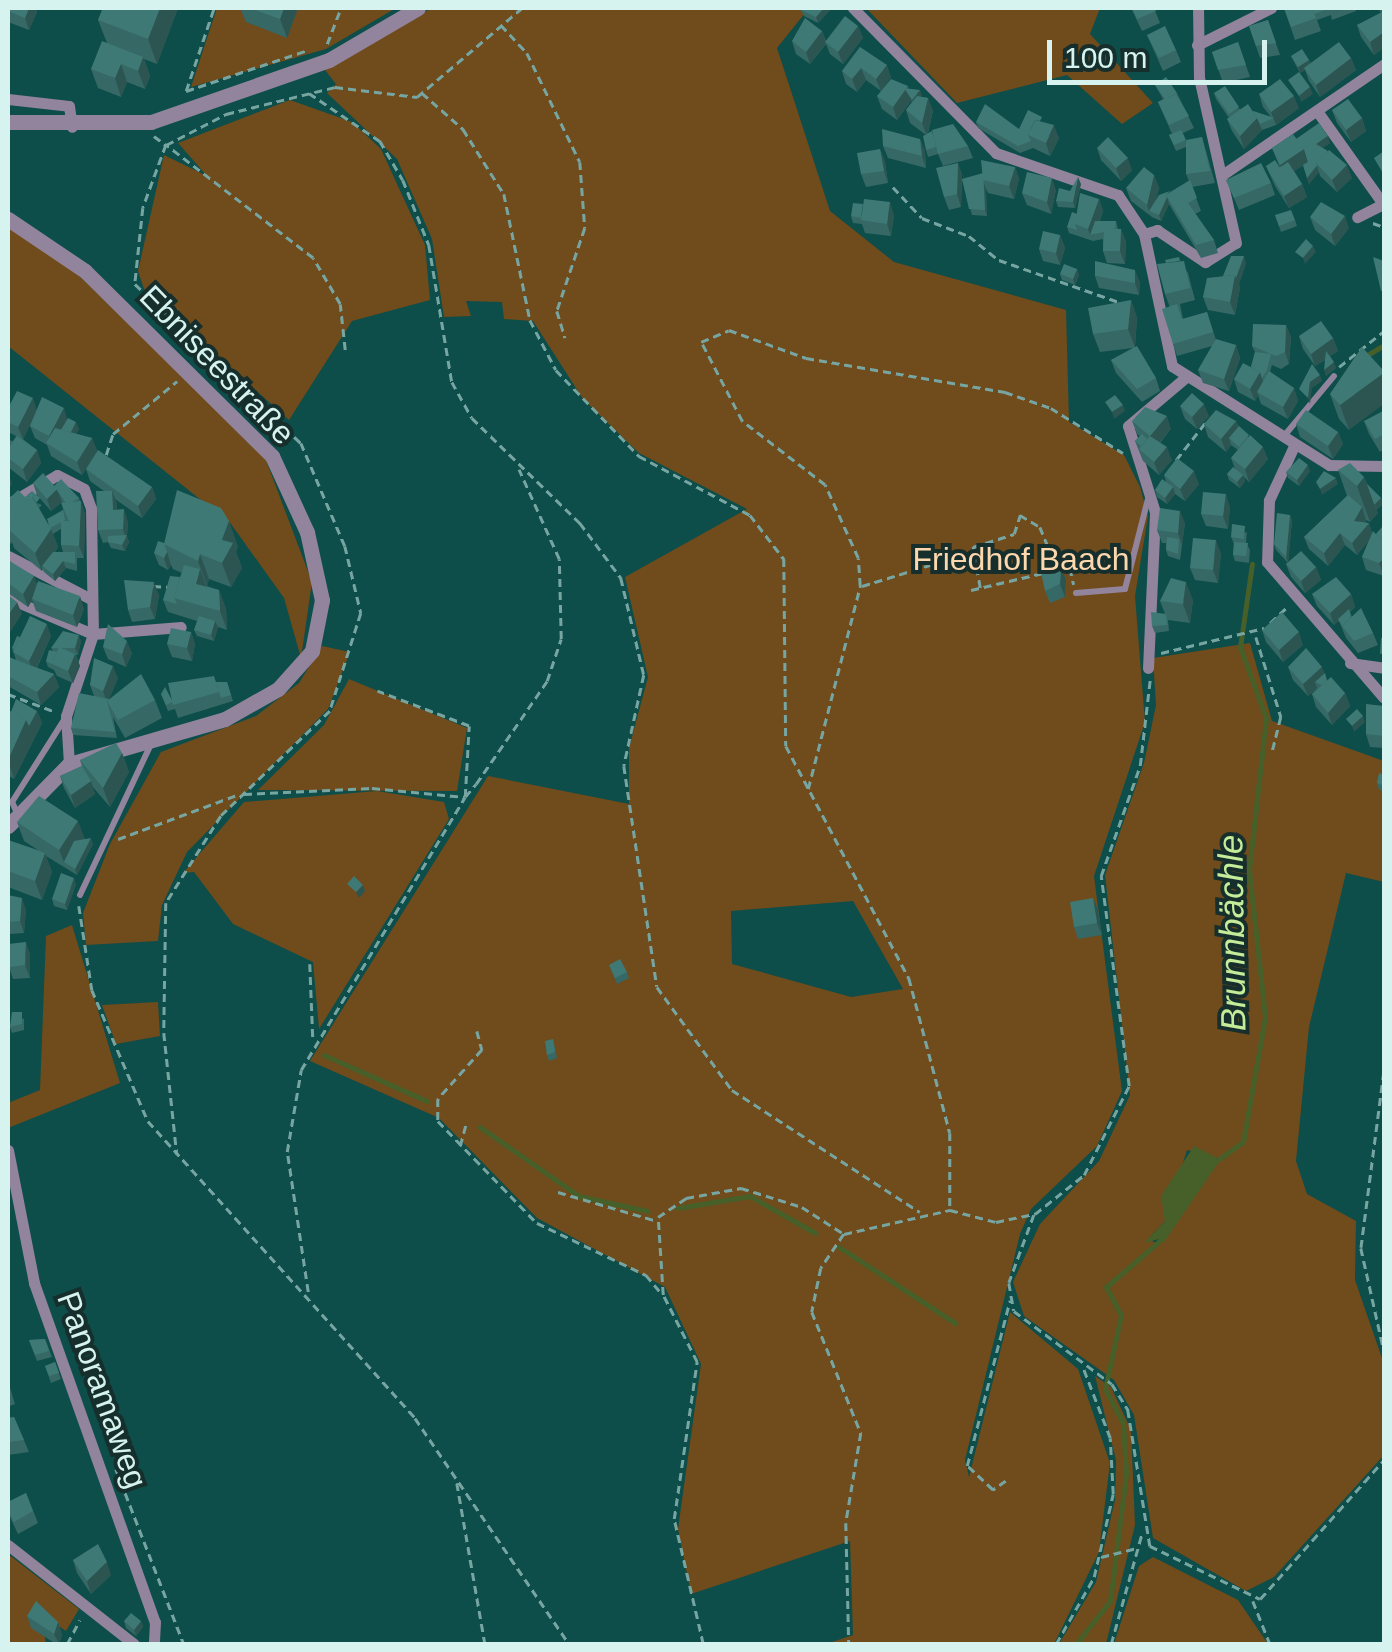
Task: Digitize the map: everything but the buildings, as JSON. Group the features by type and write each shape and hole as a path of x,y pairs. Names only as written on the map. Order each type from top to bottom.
{"street":[{"path":"8,122 72,127 151,122 329,60 418,8"},
{"path":"853,8 996,153 1106,188 1144,234 1165,357 1186,377 1294,446 1359,472 1384,466"},
{"path":"1144,234 1157,230 1206,262 1226,256 1238,230 1196,45 1198,8"},
{"path":"1196,45 1271,8"},
{"path":"1225,173 1384,64"},
{"path":"8,98 69,106 72,127"},
{"path":"1316,111 1383,204 1357,217"},
{"name":"Ebniseestraße","path":"8,220 84,272 188,373 286,478 322,600 312,651 278,689 225,719 69,764 12,820"},
{"path":"1148,662 1150,494 1134,456 1132,416 1186,377"},
{"path":"1294,446 1275,480 1262,544 1295,600 1384,698"},
{"path":"8,504 46,477 84,489 93,634 66,716 69,764"},
{"path":"8,556 91,599"},
{"path":"8,598 93,634 181,627"},
{"path":"1350,663 1384,668"},
{"name":"Panoramaweg","path":"8,1150 34,1283 154,1622 154,1644"},
{"path":"8,1546 134,1644"}],"lane":[{"path":"1282,438 1334,376"},
{"path":"1076,593 1125,590 1150,494"},
{"path":"12,820 12,802 66,716"},
{"path":"80,895 100,843 154,739"}],"path":[{"path":"214,8 186,91 326,45 341,8"},
{"path":"422,94 522,8"},
{"path":"501,26 527,53 580,162 585,228 556,310 565,338"},
{"path":"309,93 393,160 429,246 452,382 518,467 605,550 626,592 644,682 626,798 648,881 657,987 732,1090 921,1213"},
{"path":"176,1154 164,1032 166,903 240,794 330,711 361,613 345,546 301,443 131,271 166,145 226,114 309,93 422,94 464,129 504,194 530,320 556,370 640,456 750,515 776,544 787,575 786,746 910,978 950,1133 950,1210"},
{"path":"151,122 166,145 313,258 340,304 346,350"},
{"path":"894,187 922,218 999,260 1102,301 1156,304"},
{"path":"807,791 860,586 847,525 825,485 742,421 707,370 700,342 712,330 806,358 1023,398 1134,456"},
{"path":"1334,376 1384,331"},
{"path":"99,458 111,452 113,434 211,355"},
{"path":"1174,464 1225,400"},
{"path":"314,1040 465,797 547,681 561,639 559,560 518,467"},
{"path":"980,588 972,547 1014,534 1026,514 1052,546 1058,569"},
{"path":"971,590 1119,556"},
{"path":"860,586 944,562 956,572 977,568"},
{"path":"1070,566 1076,593"},
{"path":"138,586 169,587"},
{"path":"849,1644 846,1523 860,1416 812,1312 821,1268 844,1234 921,1213 950,1210 996,1222 1035,1214 1098,1156 1129,1086 1101,876 1140,766 1152,707 1148,662 1256,636 1295,600"},
{"path":"1256,636 1281,717 1272,752"},
{"path":"378,691 469,726 465,797"},
{"path":"8,694 66,716"},
{"path":"100,843 240,794 372,788 465,797"},
{"path":"80,895 82,948 110,1044 148,1121 308,1293 416,1418 569,1644"},
{"path":"308,1293 286,1152 314,1040 310,964"},
{"path":"477,1032 482,1050 432,1113 459,1147 536,1223 646,1275 663,1295 697,1362 674,1519 703,1644"},
{"path":"1384,1072 1361,1248 1384,1351"},
{"path":"459,1147 466,1123"},
{"path":"663,1295 658,1221 673,1203 741,1188 802,1207 844,1234"},
{"path":"558,1192 658,1221"},
{"path":"1006,1482 993,1490 967,1466 1035,1214"},
{"path":"1011,1299 1025,1324 1082,1367 1112,1384 1134,1430 1142,1532 1110,1644"},
{"path":"1056,1644 1100,1557 1114,1459 1082,1367"},
{"path":"108,1453 184,1644"},
{"path":"1252,1600 1384,1460"},
{"path":"457,1481 485,1644"},
{"path":"1142,1532 1150,1546 1252,1600 1270,1644"},
{"path":"1100,1557 1139,1548"},
{"path":"67,1643 80,1620"}],"green space":[{"path":"217,8 396,8 326,49 191,87"},
{"name":"Friedhof Baach","path":"432,8 809,8 777,48 830,211 894,262 1066,310 1069,422 1124,455 1140,487 1148,516 1135,596 1145,722 1094,876 1122,1091 1097,1146 1031,1209 1020,1234 965,1460 969,1477 1010,1312 1078,1369 1110,1463 1099,1552 1054,1644 826,1644 853,1635 850,1541 691,1594 678,1529 701,1364 665,1287 537,1218 439,1118 310,1061 488,776 629,804 629,748 648,677 625,577 747,509 639,453 583,399 533,321 504,319 502,302 466,301 471,316 444,317 432,239 397,159 327,93 336,84 325,70","holes":["853,901 903,989 851,997 732,964 731,911"]},
{"path":"866,8 1100,8 1090,34 1153,103 1122,124 1067,75 957,103"},
{"path":"290,100 352,122 381,149 425,245 430,300 352,321 289,420 144,289 138,271 164,155 207,176 178,143"},
{"path":"8,224 66,263 264,455 312,582 301,658 284,598 231,524 8,346"},
{"path":"1250,643 1272,721 1384,761 1384,882 1346,873 1309,1027 1296,1161 1307,1194 1356,1221 1355,1280 1384,1364 1384,1455 1274,1577 1246,1591 1153,1538 1134,1415 1114,1380 1024,1316 1013,1282 1040,1224 1099,1161 1130,1095 1105,875 1144,763 1156,705 1153,658","holes":["1187,1150 1217,1158 1156,1243 1148,1239 1165,1221"]},
{"path":"322,646 350,652 328,709 187,852 162,905 158,941 86,945 83,913 110,844 161,752 256,716 299,683"},
{"path":"349,679 467,728 457,791 258,790 324,725"},
{"path":"377,791 444,802 449,819 319,1029 313,962 233,924 194,872 183,873 244,802"},
{"path":"72,925 120,1083 8,1128 8,1103 40,1090 46,936"},
{"path":"158,1002 160,1036 116,1044 102,1005"},
{"path":"1095,1376 1111,1387 1131,1430 1135,1525 1106,1644 1059,1644 1096,1582 1115,1500 1116,1460"},
{"path":"8,1554 79,1609 66,1631 41,1614 46,1644 8,1644"},
{"path":"1153,1557 1238,1600 1268,1644 1114,1644 1139,1566"}],"shaded area":[{"path":"1194,1146 1217,1158 1163,1238 1144,1243 1165,1221 1161,1196"}],"waterway":[{"name":"Brunnbächle","path":"1364,357 1384,345"},
{"name":"Brunnbächle","path":"1076,1644 1110,1601 1126,1474 1123,1423 1105,1389 1121,1315 1106,1287 1163,1238 1215,1162 1243,1142 1265,1017 1249,870 1266,718 1240,647 1252,564"},
{"path":"324,1055 427,1101"},
{"path":"480,1127 579,1196 647,1211"},
{"path":"678,1208 750,1196 815,1233"},
{"path":"839,1247 955,1323"}]}
